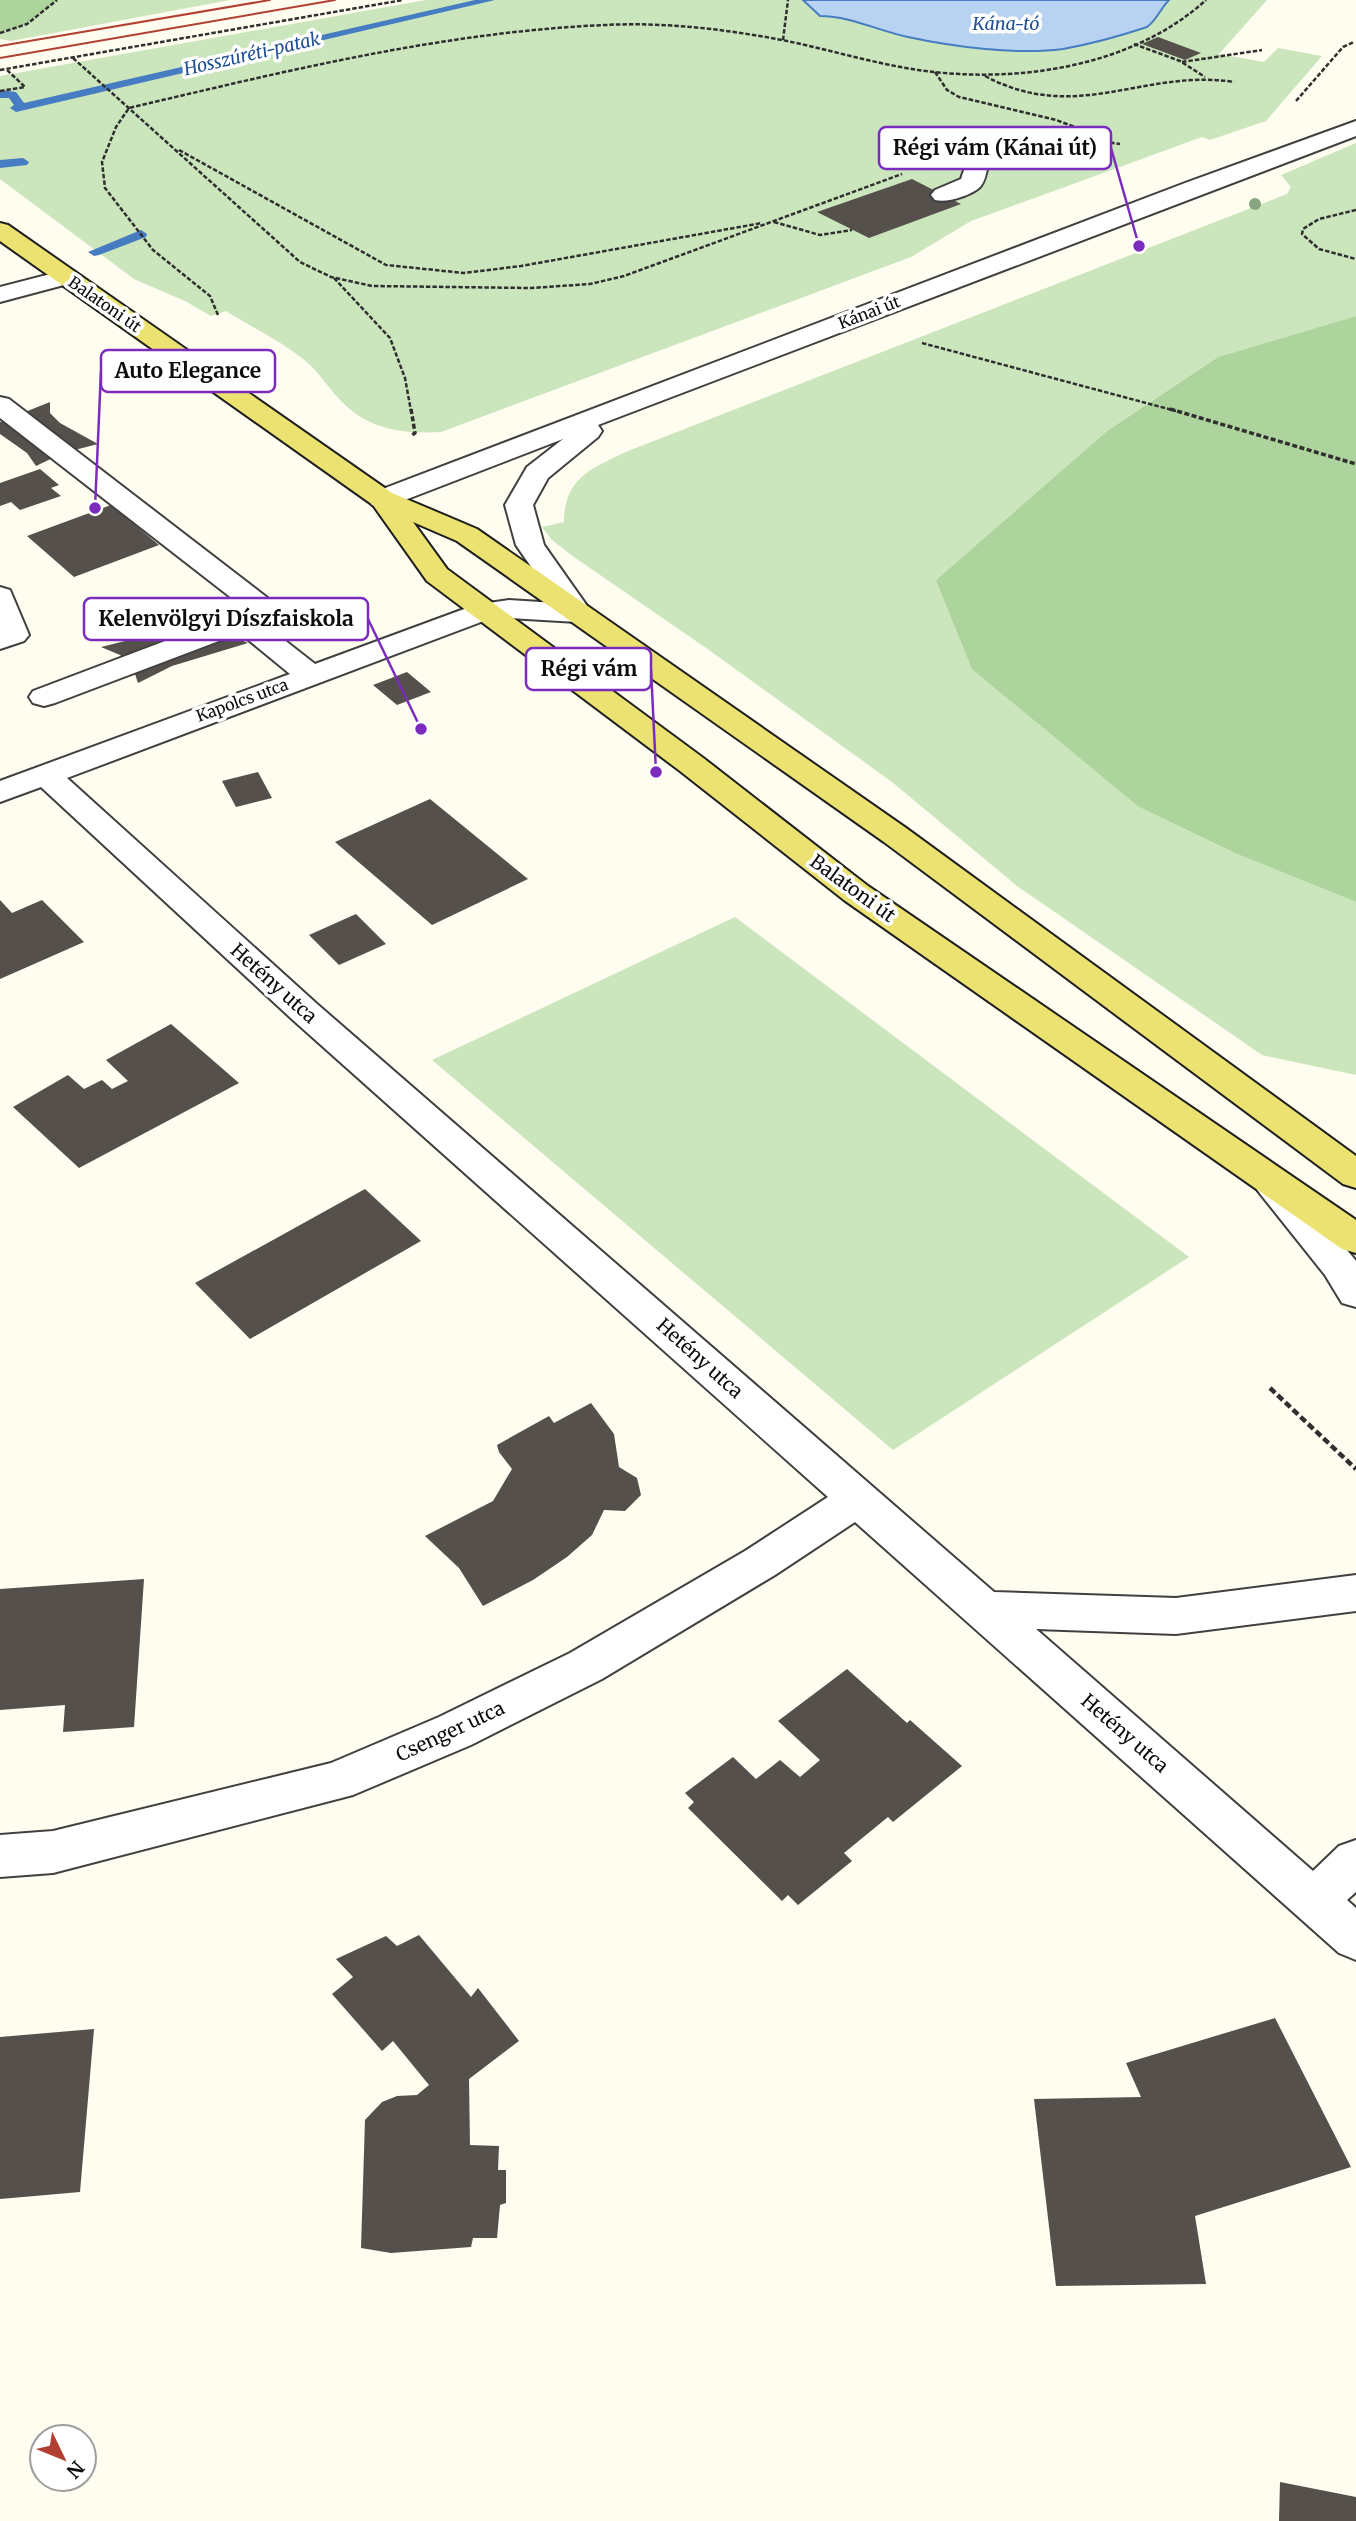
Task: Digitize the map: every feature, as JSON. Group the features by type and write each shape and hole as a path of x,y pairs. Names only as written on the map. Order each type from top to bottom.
{"main road":[{"name":"Balatoni út","path":"0,230 382,499 467,535 895,835 1356,1174"},
{"name":"Balatoni út","path":"382,499 438,575 691,764 856,893 1356,1239"}],"street":[{"name":"Kánai út","path":"382,499 1276,156 1356,128"},
{"path":"943,195 971,183 977,166 962,152"},
{"path":"0,295 66,277"},
{"path":"577,613 530,544 519,505 537,473 621,406"},
{"path":"2,408 268,612 44,697"},
{"path":"0,596 14,635 0,640"},
{"path":"485,611 577,613"},
{"name":"Kapolcs utca","path":"0,792 485,611"},
{"path":"244,622 310,675"},
{"name":"Hetény utca","path":"46,775 305,1012 1356,1938"},
{"path":"1265,1175 1339,1265 1356,1293"},
{"name":"Csenger utca","path":"0,1856 53,1852 337,1781 455,1731 586,1666 760,1563 858,1499"},
{"path":"986,1610 1176,1616 1356,1593"},
{"path":"1315,1900 1356,1861"}],"path":[{"path":"0,33 27,24 57,0"},
{"path":"0,70 403,0"},
{"path":"783,40 788,0"},
{"path":"218,315 210,296 153,250 105,188 103,162 116,127 129,108 325,62 439,41 513,32 651,24 718,30 783,40 935,72 985,75 1056,69 1088,61 1134,44 1180,22 1206,0"},
{"path":"1294,103 1343,47 1354,42"},
{"path":"1134,44 1182,62 1206,77"},
{"path":"1182,62 1262,50"},
{"path":"73,58 300,262 333,278 372,286 442,289 590,284 624,276 962,152 1011,139 1075,137 1120,144 1056,120 959,97 947,90 935,72"},
{"path":"0,90 25,87 6,69"},
{"path":"985,75 1015,90 1060,97 1117,93 1206,77 1234,82"},
{"path":"172,146 386,265 464,273 521,267 773,221 820,235 852,230"},
{"path":"1356,210 1319,219 1303,229 1302,234 1311,245 1356,259"},
{"path":"333,278 390,338 405,378 415,433 408,437"},
{"path":"915,342 1125,396 1356,464"},
{"path":"1270,1388 1356,1469"}],"green space":[{"path":"0,0 57,0 27,24 0,33"},
{"path":"57,0 230,0 11,41 0,39 0,33 27,24"},
{"path":"426,0 803,0 820,16 853,21 908,37 965,47 1045,51 1105,40 1147,27 1169,0 1267,0 1219,54 1264,62 1278,48 1322,56 1266,121 1210,140 1202,137 971,221 911,257 441,432 400,431 363,418 341,401 313,368 290,349 226,311 211,316 185,301 134,279 0,179 0,76"},
{"path":"1356,143 1356,316 1218,357 1107,431 936,580 1139,807 1237,854 1356,902 1356,1075 1262,1055 1017,886 892,782 574,557 552,540 542,527 564,522 569,495 582,476 615,457 1287,194 1291,187 1281,175"},
{"path":"1356,316 1356,902 1237,854 1139,807 972,669 936,580 1107,431 1218,357"},
{"path":"735,917 1189,1257 893,1450 432,1060"}],"water":[{"name":"Kána-tó","path":"803,0 1169,0 1147,27 1074,47 1026,51 965,47 908,37 853,21 820,16"}],"building":[{"path":"1158,37 1201,53 1185,60 1142,44"},
{"path":"912,179 961,204 869,238 817,212"},
{"path":"50,402 50,413 60,423 98,444 63,453 36,466 27,453 0,434 0,422"},
{"path":"40,469 59,485 51,488 61,496 20,510 11,502 0,506 0,483"},
{"path":"111,505 159,545 74,577 27,536"},
{"path":"205,608 213,622 227,634 248,643 172,666 138,683 133,668 120,655 101,647 141,637"},
{"path":"407,672 431,692 397,705 373,685"},
{"path":"258,772 272,798 236,807 222,781"},
{"path":"430,799 528,879 432,925 335,842"},
{"path":"0,900 12,913 42,900 84,942 0,979"},
{"path":"356,914 386,944 339,965 309,935"},
{"path":"171,1024 239,1083 79,1168 13,1107 68,1075 84,1089 102,1080 112,1089 128,1081 106,1060"},
{"path":"365,1189 421,1241 250,1339 195,1283"},
{"path":"591,1403 614,1434 619,1467 637,1478 641,1495 625,1511 604,1510 592,1535 567,1557 533,1580 483,1606 459,1568 425,1536 493,1501 512,1469 497,1445 549,1416 554,1423"},
{"path":"144,1579 134,1727 63,1732 65,1705 0,1710 0,1589"},
{"path":"847,1669 907,1723 910,1720 962,1766 893,1822 888,1817 844,1853 852,1861 798,1905 788,1895 782,1901 688,1808 694,1802 685,1793 733,1757 756,1779 780,1760 800,1777 820,1760 778,1721"},
{"path":"419,1935 471,1997 478,1988 519,2041 469,2079 470,2145 499,2146 498,2170 506,2170 506,2203 500,2205 497,2238 473,2238 471,2247 391,2253 361,2248 365,2120 382,2102 397,2096 417,2095 429,2085 393,2041 382,2051 332,1994 353,1977 336,1959 386,1936 397,1946"},
{"path":"1275,2018 1351,2167 1195,2216 1206,2284 1056,2286 1034,2099 1141,2097 1126,2063"},
{"path":"94,2029 80,2192 0,2199 0,2037"},
{"path":"1280,2482 1356,2497 1356,2521 1279,2521"}],"waterway":[{"name":"Hosszúréti-patak","path":"21,107 489,0"},
{"path":"0,94 12,94 21,107"},
{"name":"Hosszúréti-patak","path":"16,108 21,107"},
{"path":"0,164 23,162"},
{"path":"94,252 141,234"}],"tram line":[{"path":"0,46 270,0"},
{"path":"0,58 335,0"}],"place":[{"name":"Régi vám (Kánai út)","path":"1139,246"},
{"name":"Auto Elegance","path":"95,508"},
{"name":"Kelenvölgyi Díszfaiskola","path":"421,729"},
{"name":"Régi vám","path":"656,772"}]}
